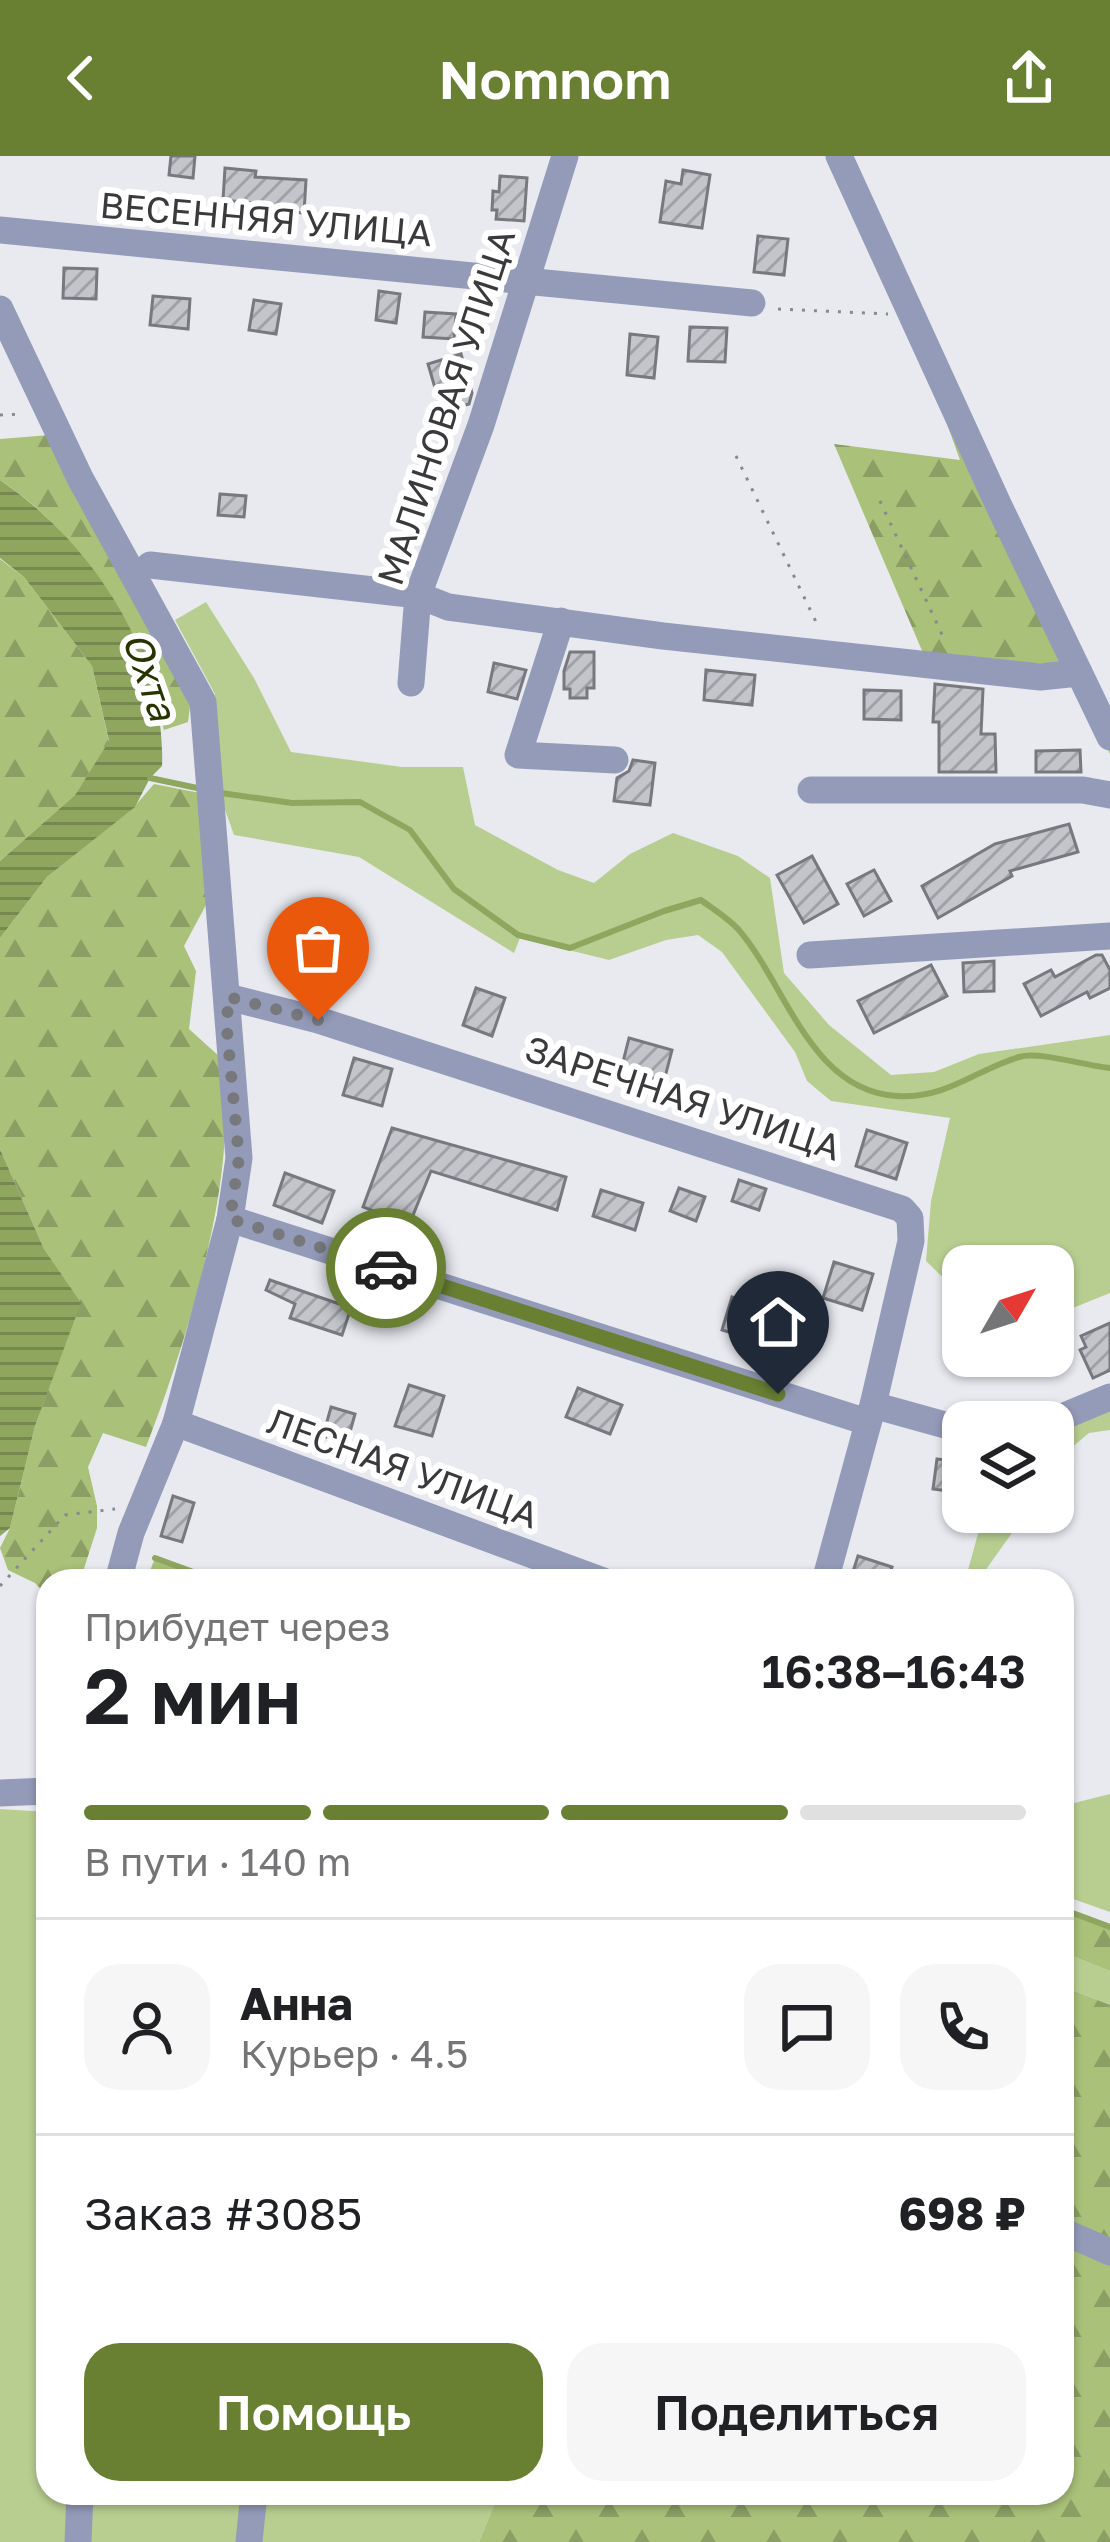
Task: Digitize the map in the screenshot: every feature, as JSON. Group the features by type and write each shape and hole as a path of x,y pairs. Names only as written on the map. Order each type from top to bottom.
{"street":[{"name":"МАЛИНОВАЯ УЛИЦА","path":"411,683 418,595 481,425 565,156"},
{"path":"839,156 1110,737"},
{"name":"ВЕСЕННЯЯ УЛИЦА","path":"0,230 752,303"},
{"path":"0,309 80,478 203,702 239,1158 230,1219 176,1423 121,1569"},
{"path":"150,565 418,595 448,607 832,655 1040,677 1079,674"},
{"path":"562,621 518,754 615,760"},
{"path":"811,790 1083,790 1110,795"},
{"path":"810,955 1110,936"},
{"name":"ЗАРЕЧНАЯ УЛИЦА","path":"228,997 318,1020 902,1209 910,1217 911,1241 870,1413"},
{"path":"230,1219 870,1413 942,1426"},
{"path":"1074,1412 1110,1397"},
{"path":"828,1569 870,1413"},
{"name":"ЛЕСНАЯ УЛИЦА","path":"176,1423 571,1569"},
{"path":"0,1793 36,1792"},
{"path":"1074,2236 1110,2252"},
{"path":"78,2542 80,2505"},
{"path":"249,2542 253,2505"}],"path":[{"path":"752,303 788,311 910,314"},
{"path":"736,456 832,655"},
{"path":"880,502 958,669"},
{"path":"0,1586 65,1515 112,1510"}],"shaded area":[{"path":"0,480 64,535 117,604 151,683 162,766 135,807 47,877 0,938 0,861 75,795 109,741 92,666 24,577 0,558"},
{"path":"206,602 254,678 291,752 402,767 463,767 475,825 558,870 594,883 630,854 673,833 738,856 770,878 784,973 829,1025 891,1075 934,1072 979,1054 1110,1035 1110,1293 1074,1308 1074,1245 942,1245 942,1277 926,1261 931,1201 950,1118 831,1101 807,1081 795,1052 722,952 698,935 666,940 609,960 520,938 514,953 359,857 234,835 219,793 215,694 175,620"},
{"path":"0,1149 44,1249 81,1303 35,1426 10,1528 0,1536"},
{"path":"1110,1386 1110,1430 1089,1433 1074,1446 1074,1401"},
{"path":"978,1533 1012,1533 987,1568 968,1569"},
{"path":"1110,1794 1110,1912 1074,1899 1074,1803"},
{"path":"0,1809 36,1811 36,2505 494,2505 479,2542 0,2542"},
{"path":"1074,1957 1110,1971 1110,2005 1074,1991"}],"green space":[{"path":"902,299 1110,716 1110,754 1067,664 926,660 834,444 960,460"},
{"path":"50,435 191,699 188,722 164,730 140,657 105,589 59,530 0,480 0,439"},
{"path":"0,559 24,577 92,666 109,742 75,795 0,861"},
{"path":"154,784 200,793 207,903 184,946 196,971 189,1029 220,1057 225,1114 218,1201 199,1287 146,1447 103,1433 88,1467 97,1528 84,1569 36,1569 36,1584 8,1570 0,1548 10,1528 35,1426 80,1303 44,1249 0,1149 0,938 47,877 134,807"},
{"path":"155,1558 185,1569 151,1569"},
{"path":"1074,1914 1110,1927 1110,1971 1074,1957"},
{"path":"1074,1991 1110,2005 1110,2542 479,2542 494,2505 1074,2505"}],"building":[{"path":"171,156 195,156 193,178 169,175"},
{"path":"225,168 256,171 255,177 306,180 304,213 223,200"},
{"path":"683,170 710,175 702,228 660,222 666,181 681,184"},
{"path":"500,176 527,178 524,221 496,219 493,191 499,192"},
{"path":"758,236 788,239 784,275 754,272"},
{"path":"64,268 97,269 96,299 63,298"},
{"path":"379,291 400,294 396,323 376,320"},
{"path":"153,296 190,299 188,329 150,325"},
{"path":"254,300 281,304 276,334 249,330"},
{"path":"425,312 456,314 454,339 423,337"},
{"path":"690,327 727,328 725,362 688,361"},
{"path":"630,334 658,337 654,378 627,375"},
{"path":"461,354 472,393 469,404 442,412 428,364"},
{"path":"220,494 246,496 244,517 218,515"},
{"path":"570,652 594,652 594,688 587,688 587,698 570,698 570,689 564,689"},
{"path":"494,663 526,670 517,699 488,692"},
{"path":"706,670 755,675 752,705 704,700"},
{"path":"935,684 983,689 981,734 995,734 996,772 939,772 939,722 933,722"},
{"path":"864,690 901,691 901,720 864,719"},
{"path":"1080,750 1081,772 1036,772 1036,751"},
{"path":"633,760 655,763 650,805 614,801 617,778 629,771"},
{"path":"1069,824 1078,852 1010,871 1012,876 938,918 922,886 995,844"},
{"path":"812,856 838,904 804,923 777,875"},
{"path":"874,870 891,901 864,916 847,884"},
{"path":"283,922 311,931 299,966 272,956"},
{"path":"1102,955 1110,970 1110,988 1090,998 1087,992 1041,1016 1024,984 1051,970 1055,977"},
{"path":"994,961 994,991 964,992 963,963"},
{"path":"931,965 947,996 874,1033 858,1001"},
{"path":"476,988 505,998 492,1036 463,1025"},
{"path":"629,1038 672,1050 664,1081 621,1070"},
{"path":"354,1058 392,1069 382,1106 343,1095"},
{"path":"392,1128 566,1177 557,1210 431,1171 409,1225 363,1207"},
{"path":"867,1130 907,1143 896,1179 856,1166"},
{"path":"285,1173 334,1191 322,1223 274,1205"},
{"path":"739,1180 766,1189 759,1210 732,1201"},
{"path":"679,1188 705,1197 696,1221 670,1211"},
{"path":"601,1190 643,1203 635,1230 593,1216"},
{"path":"834,1262 873,1274 862,1310 823,1298"},
{"path":"270,1280 351,1308 342,1335 290,1318 295,1304 266,1290"},
{"path":"732,1297 770,1309 765,1325 770,1326 762,1344 722,1330"},
{"path":"1110,1323 1110,1370 1093,1378 1080,1350 1086,1347 1081,1336"},
{"path":"409,1385 444,1396 432,1436 395,1426"},
{"path":"578,1388 622,1405 610,1434 566,1417"},
{"path":"331,1407 355,1414 347,1443 323,1436"},
{"path":"937,1459 942,1460 942,1490 933,1489"},
{"path":"173,1496 194,1503 182,1542 161,1536"},
{"path":"858,1556 892,1567 891,1569 854,1569"}],"waterway":[{"path":"150,778 202,789"},
{"path":"221,793 292,803 360,802 410,830 454,889 518,935 570,948 701,900 738,929 821,1055 842,1076 867,1090 897,1096 931,1093 1028,1056 1110,1068"},
{"path":"155,1558 185,1569"},
{"path":"1074,1914 1110,1927"}],"way so far":[{"path":"318,1020 228,997 239,1158 230,1219 386,1268"}],"route":[{"path":"386,1268 778,1394"}],"water label":[{"name":"Охта","path":"150,676"}]}
